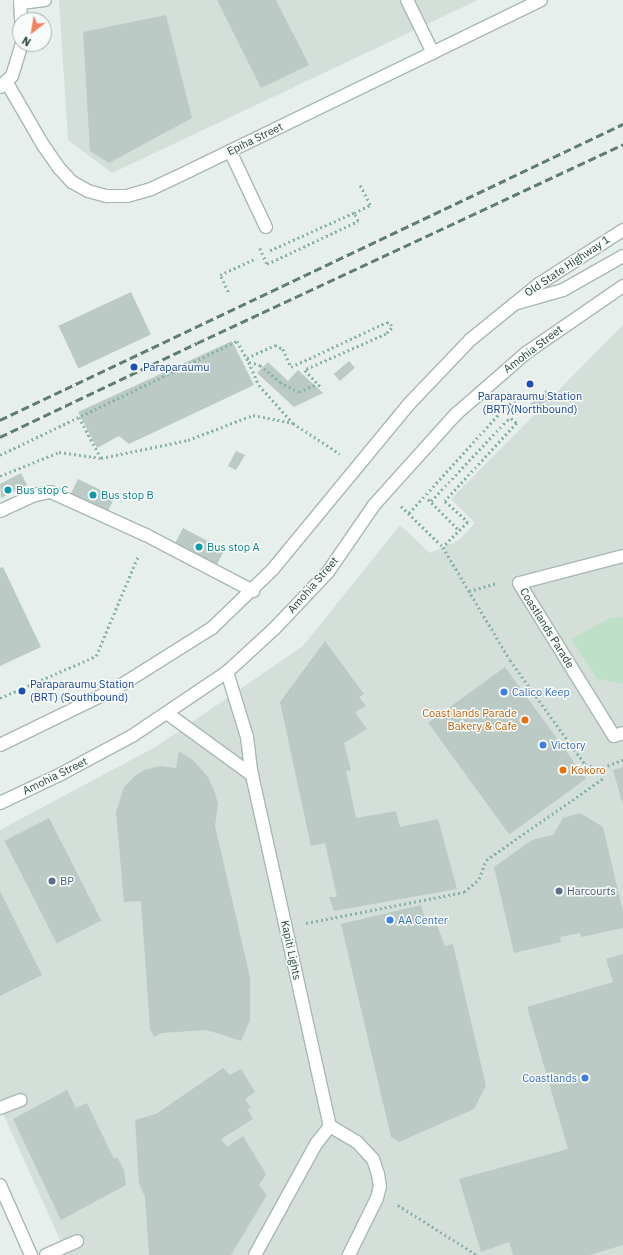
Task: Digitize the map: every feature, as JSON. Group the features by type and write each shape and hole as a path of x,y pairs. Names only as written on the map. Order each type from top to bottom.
{"main road":[{"path":"21,12 20,2 45,0"},
{"path":"407,0 433,53"},
{"name":"Epiha Street","path":"3,85 59,168 72,182 88,191 107,196 127,196 151,189 230,152 541,0"},
{"path":"3,85 18,62 20,52"},
{"path":"230,152 266,227"},
{"name":"Old State Highway 1","path":"513,304 580,255 623,230"},
{"path":"0,745 140,674 212,628 253,591 304,534 357,468 450,360 513,304 562,290 623,256"},
{"name":"Amohia Street","path":"0,802 62,774 168,714 227,672 274,629 328,572 385,493 428,444 479,392 552,334 623,286"},
{"path":"0,511 34,495 51,492 146,534 253,591"},
{"name":"Coastlands Parade","path":"623,556 519,583 614,736 623,733"},
{"name":"Kapiti Lights","path":"227,672 248,737 252,775 330,1126"},
{"path":"168,714 252,775"},
{"path":"0,1108 21,1100"},
{"path":"255,1255 316,1144 330,1126 357,1142 373,1159 380,1186 377,1198 357,1242 349,1255"},
{"path":"0,1185 31,1255"},
{"path":"46,1255 77,1241"}],"path":[{"path":"270,251 370,205 360,185"},
{"path":"258,242 267,264 358,221 354,213"},
{"path":"228,292 220,275 256,258"},
{"path":"247,358 275,345 283,349 291,367 387,322 391,324 392,328 386,334 304,369 322,388"},
{"path":"0,456 237,341 249,362 259,385 293,423 357,468"},
{"path":"249,362 260,365 280,382 299,392 317,384"},
{"path":"409,513 505,407 517,399 534,394"},
{"path":"0,476 59,452 101,458 188,440 253,415 293,423"},
{"path":"79,417 101,458"},
{"path":"431,502 507,420 511,418 517,423 445,501 468,522 443,547"},
{"path":"385,493 409,513 443,547 510,660 585,764 598,769 623,760"},
{"path":"428,498 460,531"},
{"path":"0,698 96,656 146,534"},
{"path":"286,927 464,892 479,879 486,860 605,777"},
{"path":"377,1198 408,1210 477,1255"}],"shaded area":[{"path":"59,0 478,0 112,173 68,140"},
{"path":"623,325 623,1255 67,1255 0,1107 0,830 157,746 303,646 400,525 430,553 459,540 475,523 451,499"}],"green space":[{"path":"623,617 623,684 597,679 571,639 610,618"}],"building":[{"path":"217,0 276,0 309,65 261,88"},
{"path":"166,15 192,118 109,163 90,151 83,32"},
{"path":"131,292 151,335 78,368 58,326"},
{"path":"232,341 254,385 129,444 119,436 97,448 78,412"},
{"path":"349,361 355,368 340,381 334,374"},
{"path":"268,362 288,381 298,370 323,393 294,407 257,373"},
{"path":"546,390 552,397 536,411 530,404"},
{"path":"236,451 245,455 236,470 228,466"},
{"name":"Bus stop C","path":"21,473 27,485 1,498 0,484"},
{"name":"Bus stop B","path":"78,479 115,497 107,512 71,494"},
{"name":"Bus stop A","path":"183,528 224,550 216,566 175,544"},
{"path":"3,567 41,647 0,666 0,568"},
{"path":"325,641 364,694 359,697 366,706 355,712 367,729 344,743 351,770 346,771 356,818 396,811 400,827 438,819 457,889 334,911 329,897 337,897 325,843 311,846 280,702"},
{"path":"505,667 586,779 509,834 428,723"},
{"path":"179,751 194,761 208,777 218,804 215,826 250,977 250,1020 241,1041 207,1030 162,1033 154,1037 150,1029 141,901 124,902 116,812 124,787 135,776 144,770 160,766 176,768"},
{"path":"623,767 623,805 613,770"},
{"name":"Harcourts","path":"580,813 603,827 623,912 623,928 581,937 580,933 560,937 561,942 514,953 494,867 532,840 553,835 563,818"},
{"name":"BP","path":"49,818 101,920 57,943 4,841"},
{"path":"0,891 42,975 0,996"},
{"path":"421,905 427,927 437,925 445,946 453,944 486,1086 474,1109 399,1142 391,1137 341,924"},
{"name":"Coastlands","path":"623,954 623,1245 590,1255 513,1255 509,1242 481,1252 459,1179 568,1149 527,1007 613,982 606,959"},
{"path":"223,1068 230,1075 241,1069 255,1092 245,1099 251,1108 247,1109 253,1119 221,1139 227,1147 243,1136 266,1174 259,1185 267,1195 231,1255 149,1255 145,1197 139,1183 135,1120 156,1114"},
{"path":"67,1090 76,1108 87,1103 114,1159 117,1157 124,1170 126,1185 61,1220 13,1119"}],"railway":[{"path":"0,420 623,124"},
{"path":"0,437 197,343 623,144"}],"place":[{"name":"Paraparaumu","path":"134,367"},
{"name":"Paraparaumu Station (BRT)(Northbound)","path":"530,384"},
{"name":"Bus stop C","path":"8,490"},
{"name":"Bus stop B","path":"93,495"},
{"name":"Bus stop A","path":"199,547"},
{"name":"Paraparaumu Station (BRT) (Southbound)","path":"22,691"},
{"name":"Calico Keep","path":"504,692"},
{"name":"Coast lands Parade Bakery & Cafe","path":"525,720"},
{"name":"Victory","path":"543,745"},
{"name":"Kokoro","path":"563,770"},
{"name":"BP","path":"52,881"},
{"name":"Harcourts","path":"559,891"},
{"name":"AA Center","path":"390,920"},
{"name":"Coastlands","path":"585,1078"}]}
